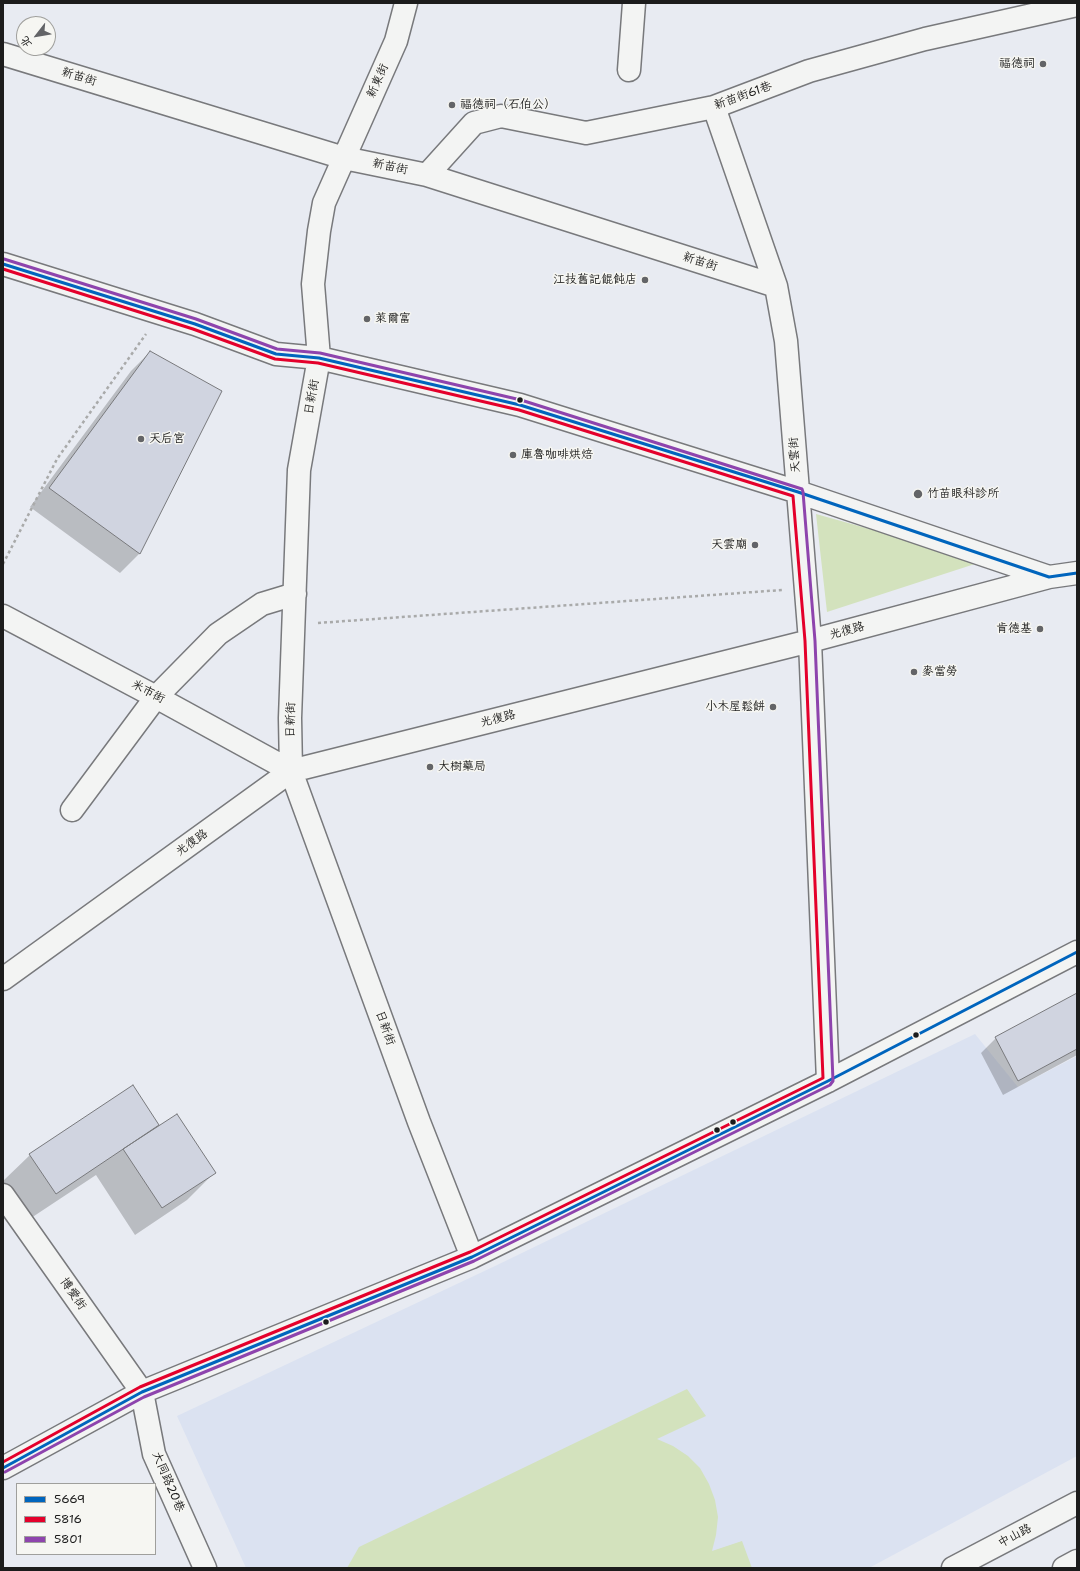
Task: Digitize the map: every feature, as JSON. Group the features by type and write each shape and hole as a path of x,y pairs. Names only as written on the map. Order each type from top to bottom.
{"street":[{"name":"新東街","path":"344,158 396,41 406,3"},
{"path":"629,70 634,3"},
{"name":"新苗街61巷","path":"427,175 474,123 502,116 586,133 714,107 809,71 925,39 1077,5"},
{"name":"新苗街","path":"3,54 344,158 427,175 776,286"},
{"name":"天雲街","path":"714,107 776,286 786,341 810,640 828,1081"},
{"name":"日新街","path":"344,158 324,203 315,258 313,284 319,358 299,470 290,718 291,771 419,1122 472,1257"},
{"path":"3,264 195,324 276,354 319,358 520,405 798,492 1048,577"},
{"name":"光復路","path":"3,979 291,771 810,640 1048,577 1077,573"},
{"path":"72,810 156,696 218,634 262,604 295,594"},
{"name":"米市街","path":"3,616 156,696 291,771"},
{"path":"3,1468 142,1392 472,1257 828,1081 1077,952"},
{"name":"博愛街","path":"3,1195 142,1392"},
{"name":"大同路20巷","path":"142,1392 154,1454 205,1568"},
{"name":"中山路","path":"952,1568 1077,1503"},
{"path":"1064,1568 1077,1561"}],"path":[{"path":"3,564 57,459 149,329 157,312"},
{"path":"294,624 806,588"}],"shaded area":[{"path":"975,1034 1018,1087 1077,1056 1077,1456 869,1568 246,1568 177,1416 495,1266"}],"green space":[{"path":"816,514 984,561 827,612"},
{"path":"687,1389 706,1416 657,1439 673,1446 688,1456 700,1468 709,1484 715,1500 718,1517 712,1551 742,1541 752,1568 347,1568 359,1547"}],"building":[{"name":"天后宮","path":"150,351 222,391 140,554 49,488"},
{"path":"1077,993 1077,1049 1018,1081 995,1037"},
{"path":"133,1085 159,1125 56,1194 29,1154"},
{"path":"177,1114 216,1173 162,1208 123,1149"}],"transit line":[{"name":"5801","path":"4,259 196,319 277,349 320,353 521,400 802,489 815,641 833,1081 830,1085 474,1261 144,1397 5,1472"},
{"name":"5669","path":"3,264 195,324 276,354 319,358 520,405 798,492 1049,577 1077,573"},
{"name":"5816","path":"3,269 193,329 275,359 318,363 519,410 793,496 805,641 823,1078 470,1252 140,1387 3,1462"},
{"name":"5669","path":"3,1468 142,1392 472,1257 828,1081 1077,952"}],"place":[{"name":"福德祠","path":"1043,64"},
{"name":"福德祠（石伯公）","path":"452,105"},
{"name":"江技舊記餛飩店","path":"645,280"},
{"name":"萊爾富","path":"367,319"},
{"name":"天后宮","path":"141,439"},
{"name":"庫魯咖啡烘焙","path":"513,455"},
{"name":"竹苗眼科診所","path":"918,494"},
{"name":"天雲廟","path":"755,545"},
{"name":"肯德基","path":"1040,629"},
{"name":"麥當勞","path":"914,672"},
{"name":"小木屋鬆餅","path":"773,707"},
{"name":"大樹藥局","path":"430,767"}]}
